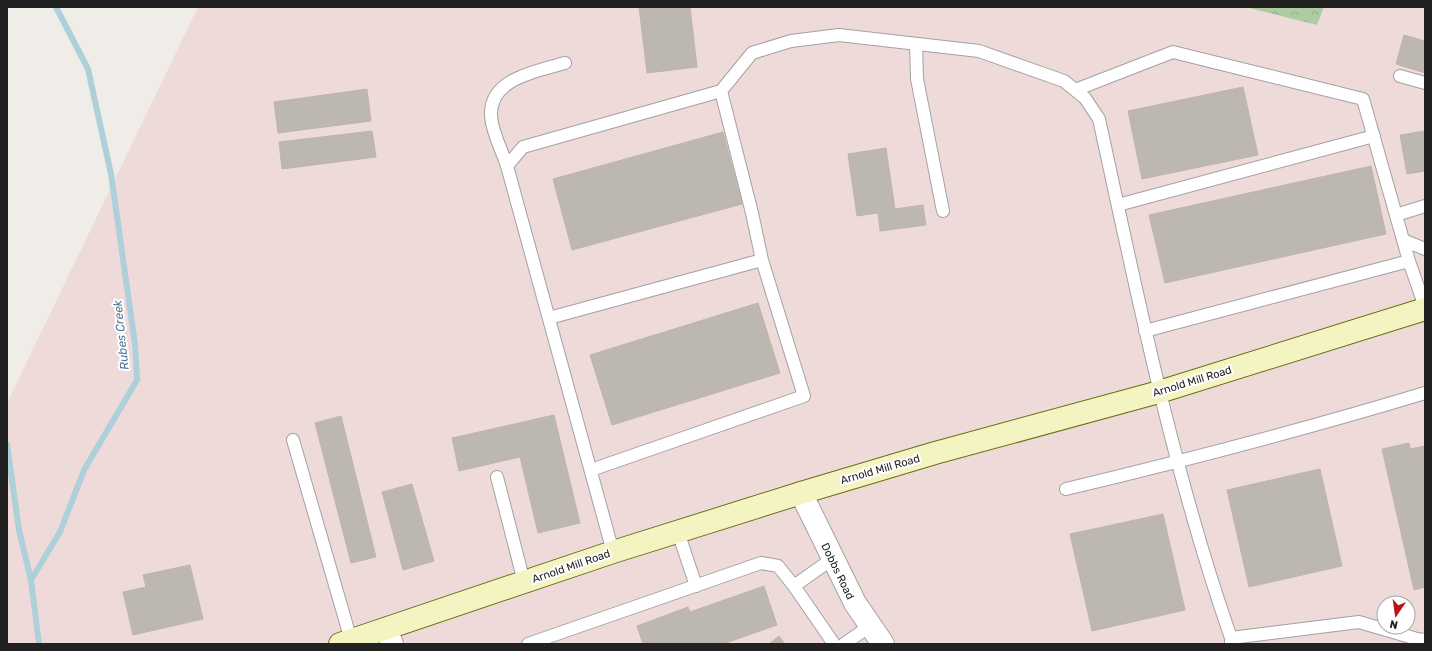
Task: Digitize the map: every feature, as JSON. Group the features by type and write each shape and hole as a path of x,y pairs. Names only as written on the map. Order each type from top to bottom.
{"main road":[{"name":"Arnold Mill Road","path":"345,642 389,636 524,582 802,492 935,453 1159,392 1425,308"}],"street":[{"name":"Dobbs Road","path":"802,492 855,604 883,644"}],"lane":[{"path":"508,166 523,146 722,91 752,53 791,41 839,34 979,52 1064,81 1085,98 1099,119 1159,392 1208,574 1231,641 1359,622 1425,640"},
{"path":"916,44 917,79 943,210"},
{"path":"1075,90 1173,52 1363,99 1409,262 1425,308"},
{"path":"565,63 515,79 496,94 491,114 493,127 508,166 613,552"},
{"path":"1400,76 1425,83"},
{"path":"591,470 804,396 762,260 722,91"},
{"path":"1118,205 1374,136"},
{"path":"1396,215 1425,206"},
{"path":"1403,240 1425,249"},
{"path":"550,318 762,260"},
{"path":"1145,331 1409,262"},
{"path":"1066,489 1318,426 1425,393"},
{"path":"293,440 345,642"},
{"path":"497,477 524,582"},
{"path":"678,532 696,586"},
{"path":"794,586 832,558"},
{"path":"528,644 761,563 778,566 794,586 834,644"},
{"path":"844,644 870,626"}],"shaded area":[{"path":"198,7 1244,7 1317,25 1324,7 1425,7 1425,644 7,644 7,403"}],"green space":[{"path":"1245,7 1324,7 1317,25"}],"building":[{"path":"639,7 690,7 697,67 647,73"},
{"path":"1404,35 1425,41 1425,73 1396,64"},
{"path":"1243,87 1258,155 1142,179 1128,111"},
{"path":"367,89 371,121 278,133 274,102"},
{"path":"372,131 376,157 282,169 279,142"},
{"path":"1425,131 1425,171 1407,174 1400,135"},
{"path":"723,132 742,204 572,250 553,179"},
{"path":"886,148 895,209 923,205 926,225 880,231 878,213 857,216 848,154"},
{"path":"1371,166 1386,234 1165,283 1149,215"},
{"path":"758,303 780,373 612,425 590,355"},
{"path":"554,415 580,523 538,533 520,457 459,471 452,438"},
{"path":"341,416 376,557 351,563 315,423"},
{"path":"1409,443 1410,449 1425,446 1425,587 1414,590 1382,449"},
{"path":"1320,469 1342,566 1249,587 1227,490"},
{"path":"412,484 434,561 403,570 382,492"},
{"path":"1163,514 1185,610 1092,631 1070,534"},
{"path":"190,565 203,619 133,635 123,592 146,587 143,575"},
{"path":"764,586 777,625 723,644 643,644 637,626 688,607 690,612"},
{"path":"779,636 785,644 769,644"}],"waterway":[{"name":"Rubes Creek","path":"31,580 60,532 84,470 137,380 135,344 111,174 88,69 56,7"},
{"path":"7,444 19,530 31,580 39,644"}]}
